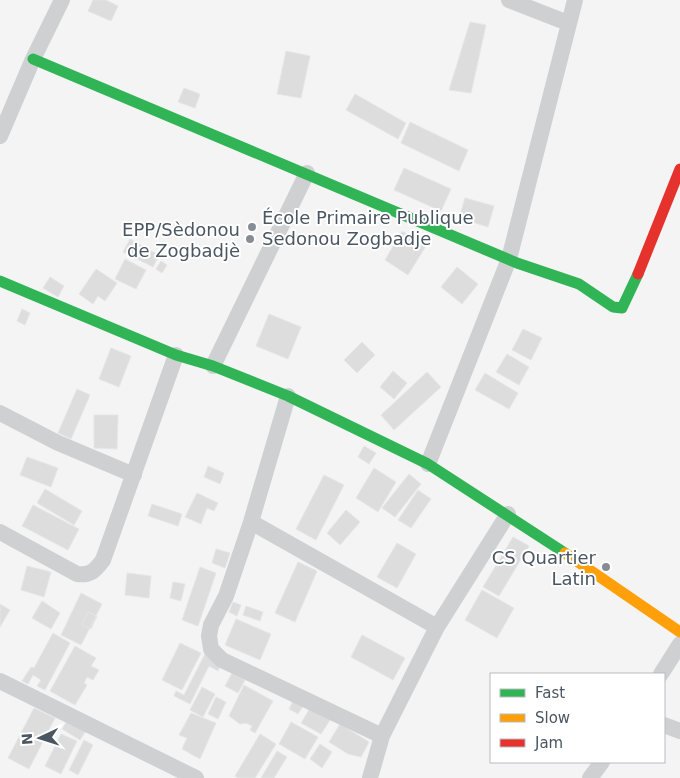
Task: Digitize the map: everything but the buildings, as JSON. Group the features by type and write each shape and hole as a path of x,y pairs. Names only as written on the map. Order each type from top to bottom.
{"street":[{"path":"0,136 33,59 62,0"},
{"path":"509,0 568,22"},
{"path":"428,464 509,259 575,0"},
{"path":"33,59 509,259 579,284 613,307 622,308 629,297 680,169"},
{"path":"214,366 307,173"},
{"path":"0,281 176,355 214,366 288,396 428,464 508,514 680,632"},
{"path":"0,532 77,574 86,575 94,571 103,560 176,355"},
{"path":"288,396 251,522 226,596 211,625 209,636 211,648 222,660 382,736"},
{"path":"0,413 58,443 134,476"},
{"path":"370,778 382,736 437,627 508,514"},
{"path":"251,522 437,627"},
{"path":"663,673 680,644"},
{"path":"0,681 196,778"},
{"path":"665,725 680,732"},
{"path":"590,778 601,763"}],"traffic: fast":[{"path":"33,59 517,263 579,284 613,307 622,308 638,274"},
{"path":"0,281 176,355 213,366 288,396 428,464 565,553"}],"traffic: slow":[{"path":"565,553 680,632"}],"traffic: jam":[{"path":"638,274 680,169"}],"place":[{"name":"École Primaire Publique Sedonou Zogbadje","path":"252,227"},
{"name":"EPP/Sèdonou de Zogbadjè","path":"250,239"},
{"name":"CS Quartier Latin","path":"606,567"}]}
